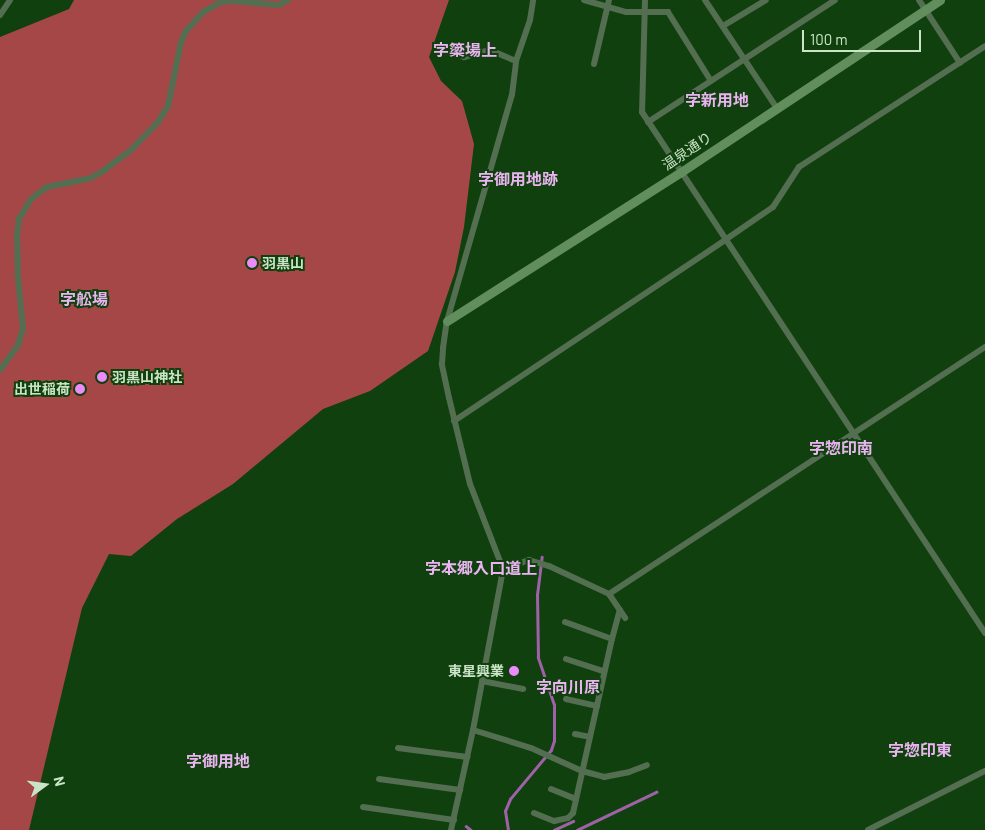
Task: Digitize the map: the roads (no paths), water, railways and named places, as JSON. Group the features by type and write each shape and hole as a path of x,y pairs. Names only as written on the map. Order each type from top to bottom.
{"street":[{"path":"0,15 10,0"},
{"path":"0,370 18,345 23,329 17,254 19,219 24,208 40,190 91,178 103,171 130,151 158,122 168,106 181,42 193,21 203,12 221,2 232,1 279,5 288,0"},
{"path":"451,830 473,730 503,569 470,484 442,364 447,322 512,95 516,61 530,20 533,0"},
{"path":"584,0 608,4 626,12 668,12 711,81"},
{"path":"645,0 642,112 985,633"},
{"path":"706,0 776,107"},
{"path":"723,26 766,0"},
{"path":"648,122 834,0"},
{"path":"919,0 960,63"},
{"name":"温泉通り","path":"447,322 681,172 776,107 940,0"},
{"path":"594,64 608,4"},
{"path":"454,421 725,240 773,206 799,167 985,46"},
{"path":"452,48 464,57 490,50 516,61"},
{"path":"609,594 985,347"},
{"path":"503,569 529,560 549,566 609,594 626,618"},
{"path":"534,813 554,821 568,818 573,813 604,671 620,610"},
{"path":"565,622 612,638"},
{"path":"566,659 604,671"},
{"path":"482,681 523,689"},
{"path":"566,699 597,706"},
{"path":"473,730 531,748 582,771 604,777 629,772 647,765"},
{"path":"575,734 590,737"},
{"path":"398,748 467,757"},
{"path":"868,830 985,771"},
{"path":"379,779 460,790"},
{"path":"551,789 576,799"},
{"path":"364,807 454,820"}],"waterway":[{"path":"508,830 505,811 510,799 551,750 554,741 554,705 538,658 537,595 542,557"},
{"path":"577,830 656,792"},
{"path":"554,830 573,821"},
{"path":"466,826 471,830"}],"place":[{"name":"羽黒山","path":"252,263"},
{"name":"羽黒山神社","path":"102,377"},
{"name":"出世稲荷","path":"80,389"},
{"name":"東星興業","path":"514,671"}],"district":[{"name":"字簗場上","path":"465,50"},
{"name":"字新用地","path":"717,100"},
{"name":"字御用地跡","path":"518,179"},
{"name":"字舩場","path":"84,299"},
{"name":"字惣印南","path":"841,448"},
{"name":"字本郷入口道上","path":"481,568"},
{"name":"字向川原","path":"568,687"},
{"name":"字惣印東","path":"920,750"},
{"name":"字御用地","path":"218,761"}]}
